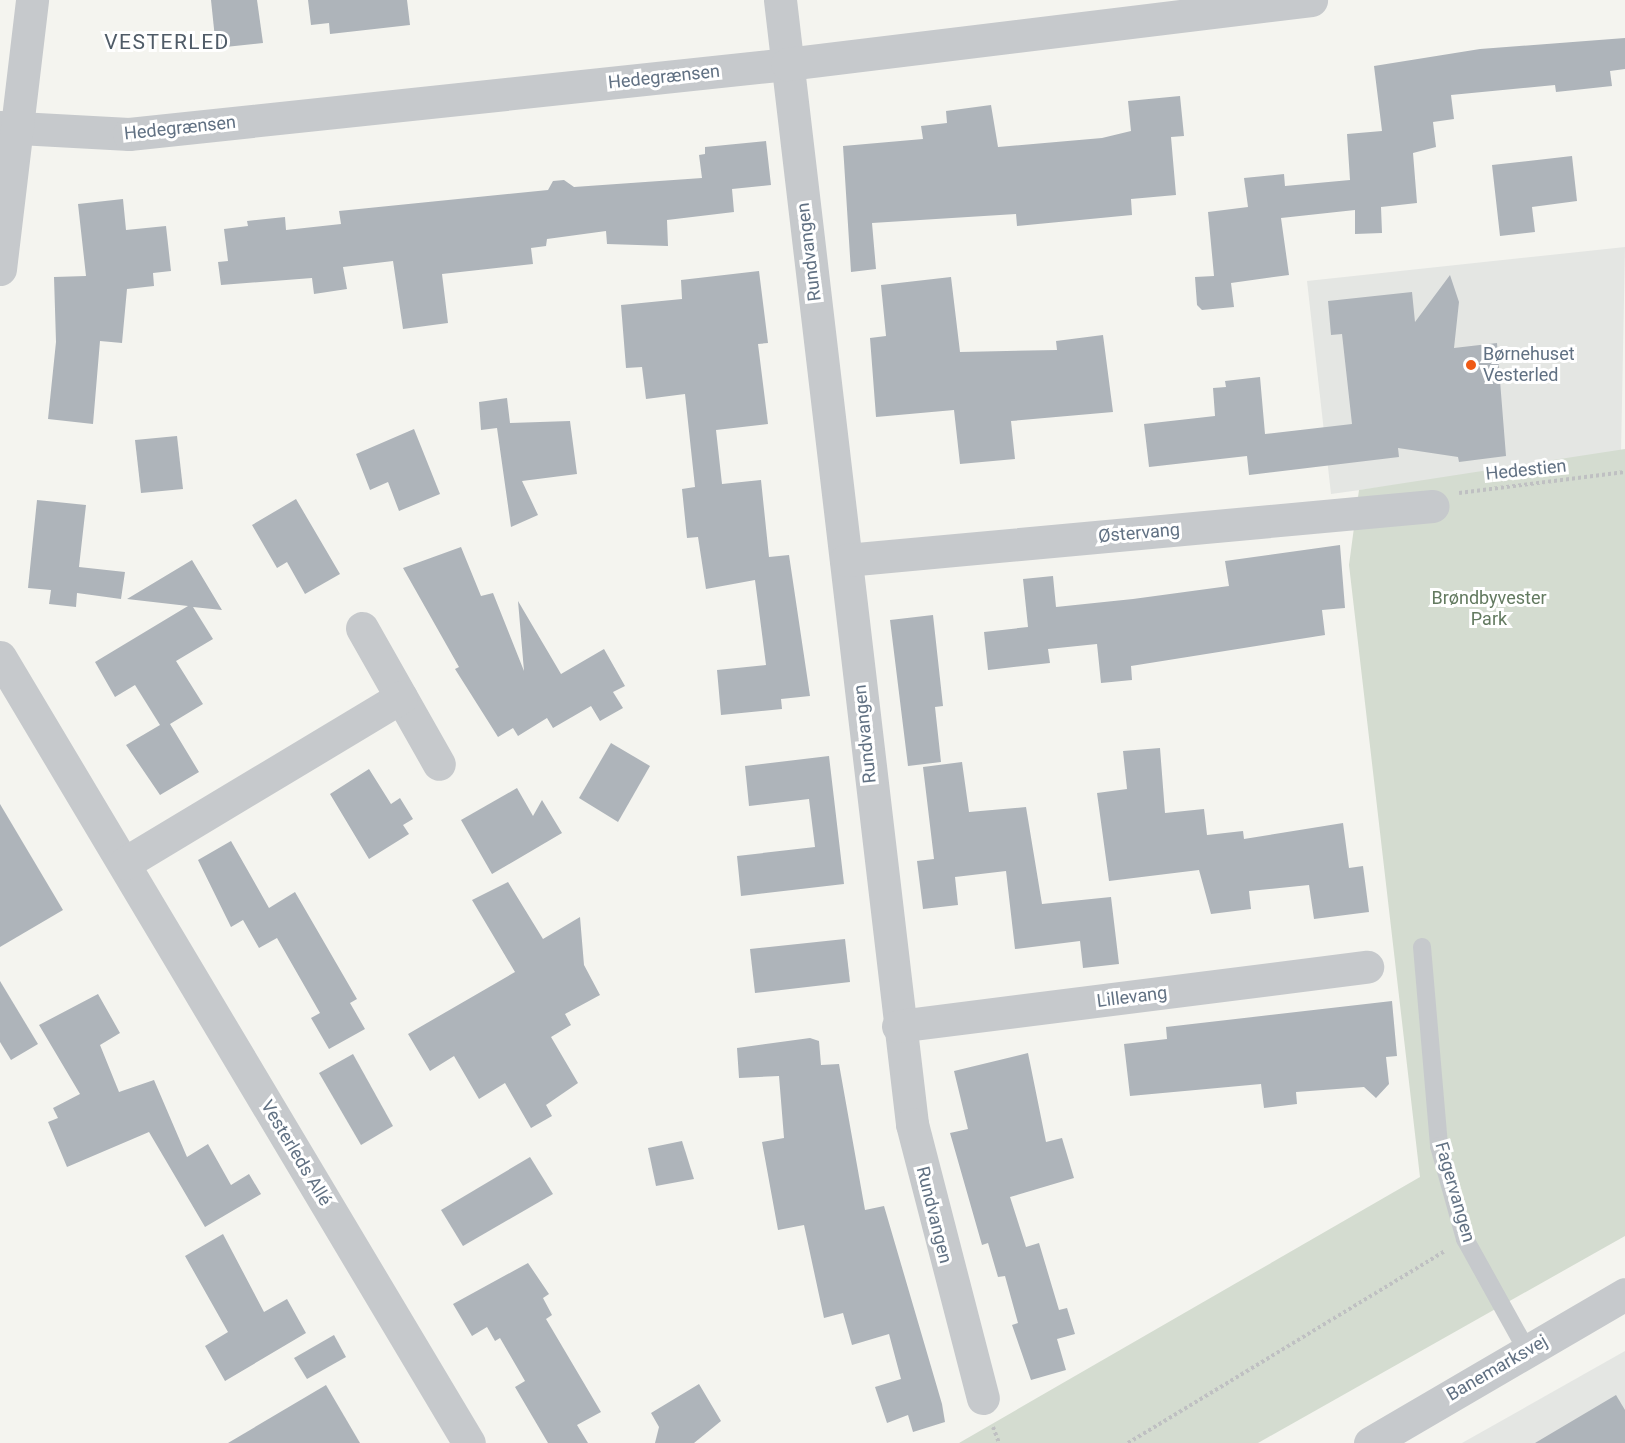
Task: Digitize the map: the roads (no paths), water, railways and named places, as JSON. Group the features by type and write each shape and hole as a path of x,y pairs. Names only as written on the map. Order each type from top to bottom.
{"street":[{"path":"0,269 8,128 32,0"},
{"name":"Rundvangen","path":"780,0 898,1026 912,1124 983,1398"},
{"name":"Hedegrænsen","path":"8,128 129,134 787,64 1311,0"},
{"name":"Østervang","path":"846,560 1433,506"},
{"path":"362,628 440,764"},
{"name":"Vesterleds Allé","path":"0,657 469,1443"},
{"path":"125,863 401,697"},
{"name":"Lillevang","path":"898,1026 1367,967"},
{"name":"Banemarksvej","path":"1370,1443 1625,1294"}],"lane":[{"name":"Fagervangen","path":"1422,947 1439,1146 1465,1239 1527,1351"}],"place":[{"name":"Børnehuset Vesterled","path":"1471,365"}],"district":[{"name":"VESTERLED","path":"167,42"}],"park label":[{"name":"Brøndbyvester Park","path":"1489,609"}]}
